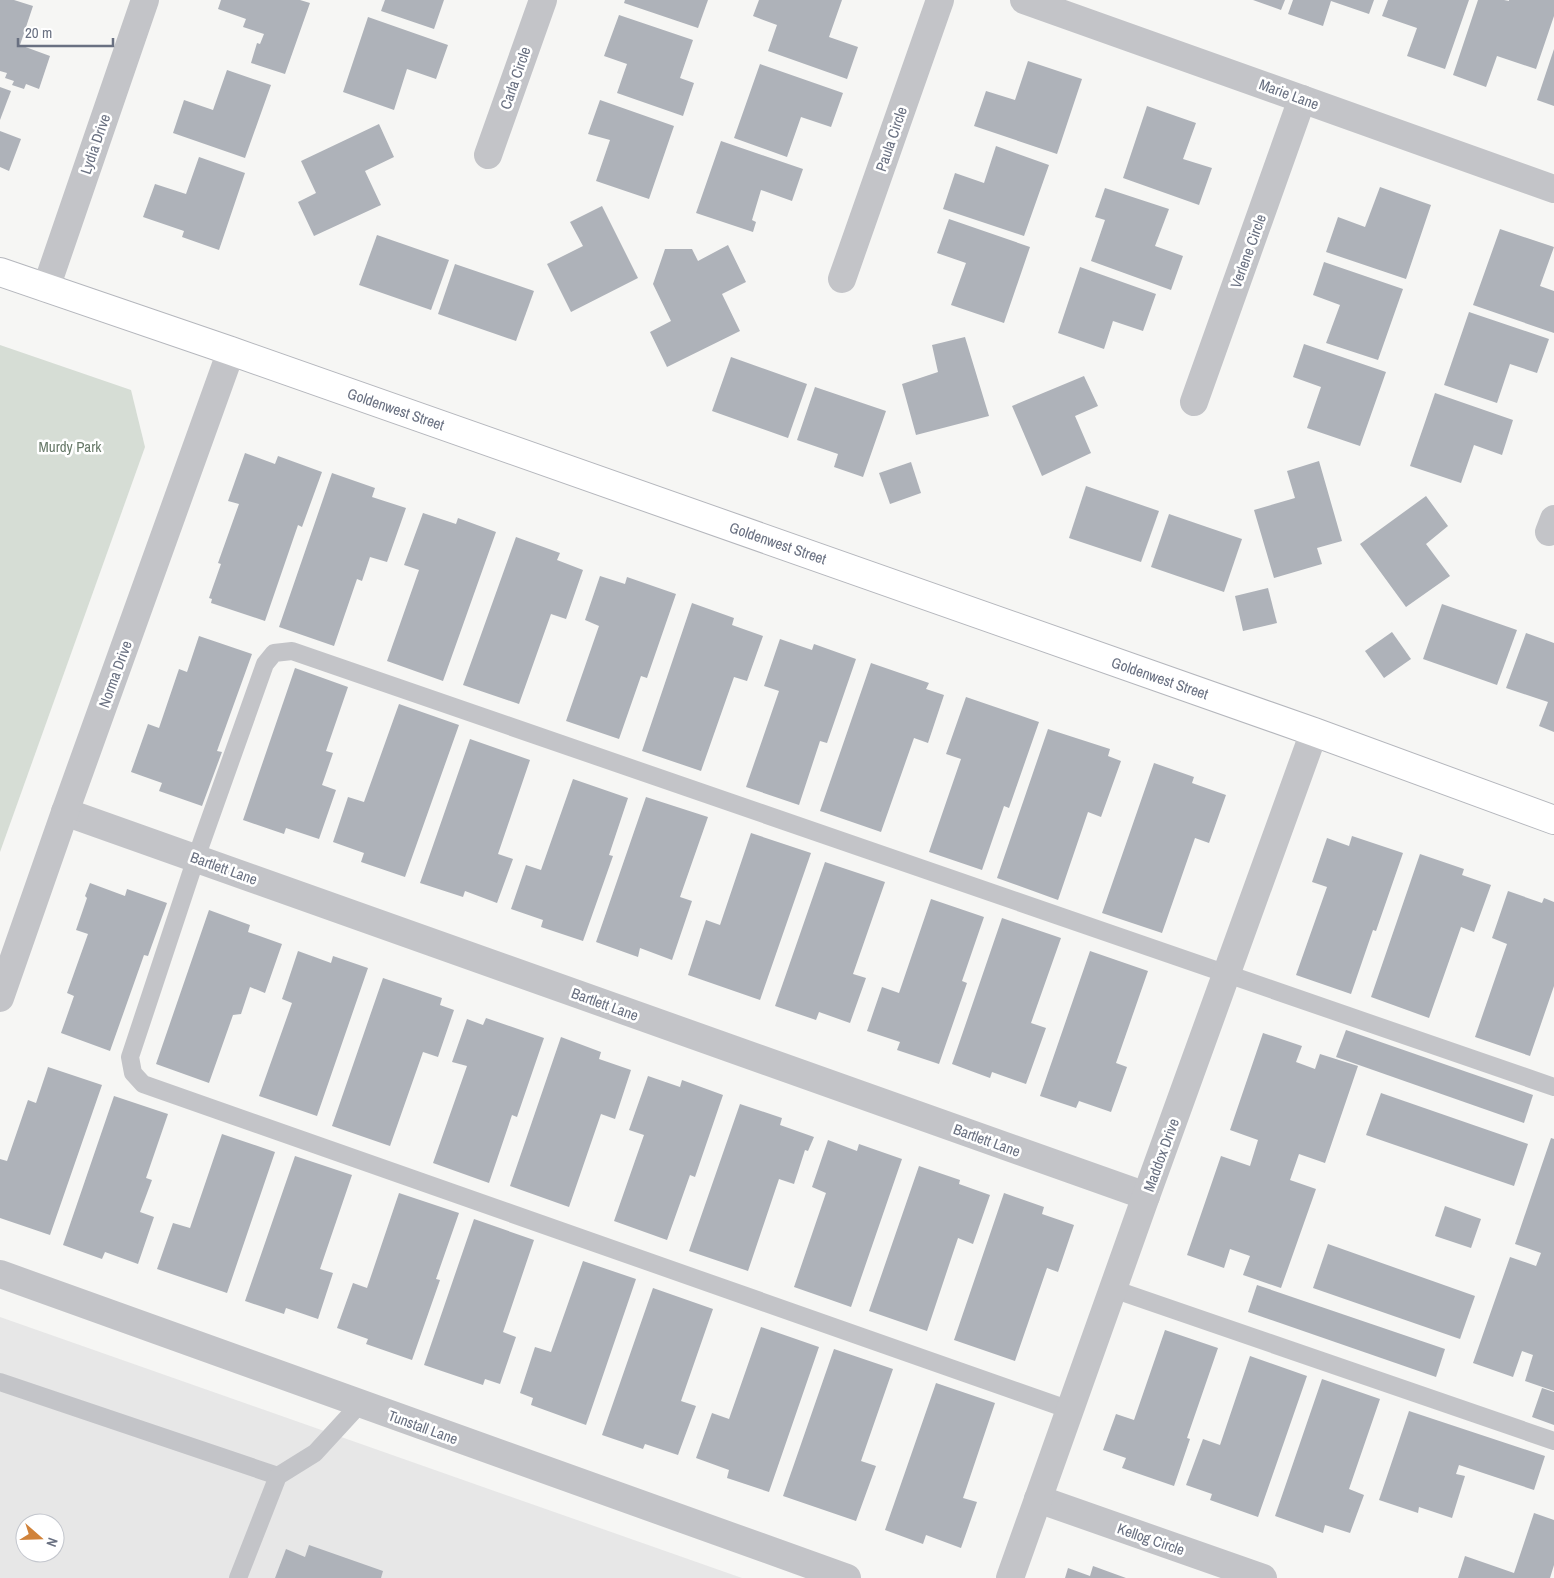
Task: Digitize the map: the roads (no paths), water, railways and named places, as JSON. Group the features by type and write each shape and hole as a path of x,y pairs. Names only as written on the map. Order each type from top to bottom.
{"main road":[{"name":"Goldenwest Street","path":"0,272 231,351 1314,732 1554,820"}],"street":[{"name":"Lydia Drive","path":"46,288 145,0"},
{"name":"Carla Circle","path":"488,155 542,0"},
{"name":"Paula Circle","path":"842,279 940,0"},
{"name":"Marie Lane","path":"1024,0 1554,189"},
{"name":"Verlene Circle","path":"1194,402 1302,99"},
{"name":"Norma Drive","path":"0,998 231,351"},
{"name":"Maddox Drive","path":"1010,1578 1314,732"},
{"name":"Bartlett Lane","path":"65,812 1146,1196"},
{"name":"Tunstall Lane","path":"0,1274 847,1578"},
{"name":"Kellog Circle","path":"1038,1499 1263,1578"}],"lane":[{"path":"1070,1410 143,1084 133,1073 130,1057 196,858 265,664 274,654 292,650 1554,1087"},
{"path":"1113,1289 1554,1441"},
{"path":"0,1382 278,1476"},
{"path":"238,1578 278,1476 315,1453 360,1404"}],"park label":[{"name":"Murdy Park","path":"70,446"}]}
